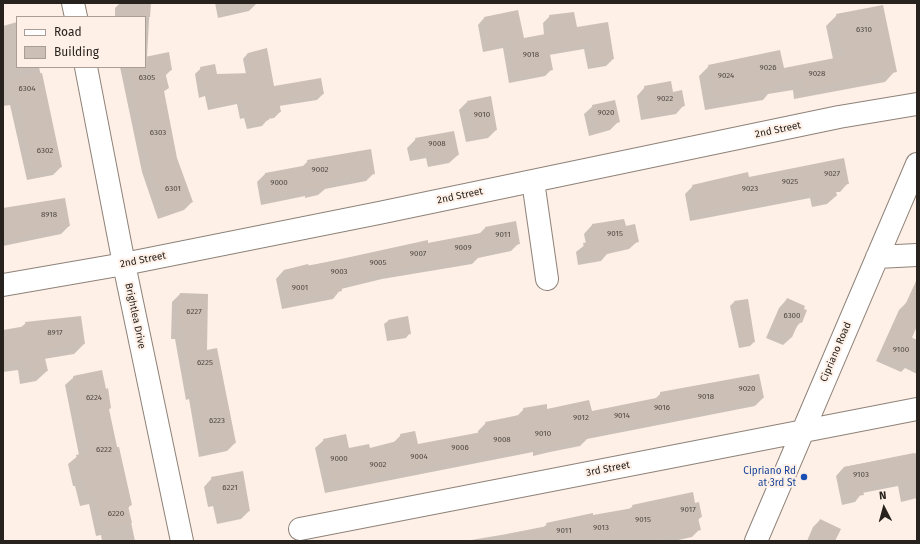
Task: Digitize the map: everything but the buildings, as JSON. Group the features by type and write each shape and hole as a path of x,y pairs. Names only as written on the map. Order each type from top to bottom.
{"street":[{"path":"73,3 76,16"},
{"name":"Brightlea Drive","path":"86,68 124,264 182,541"},
{"name":"2nd Street","path":"3,285 124,264 839,117 917,104"},
{"name":"Cipriano Road","path":"756,541 801,432 917,164"},
{"path":"533,181 547,279"},
{"path":"877,257 917,255"},
{"name":"3rd Street","path":"300,529 917,409"}],"place":[{"name":"Cipriano Rd at 3rd St","path":"804,477"}]}
